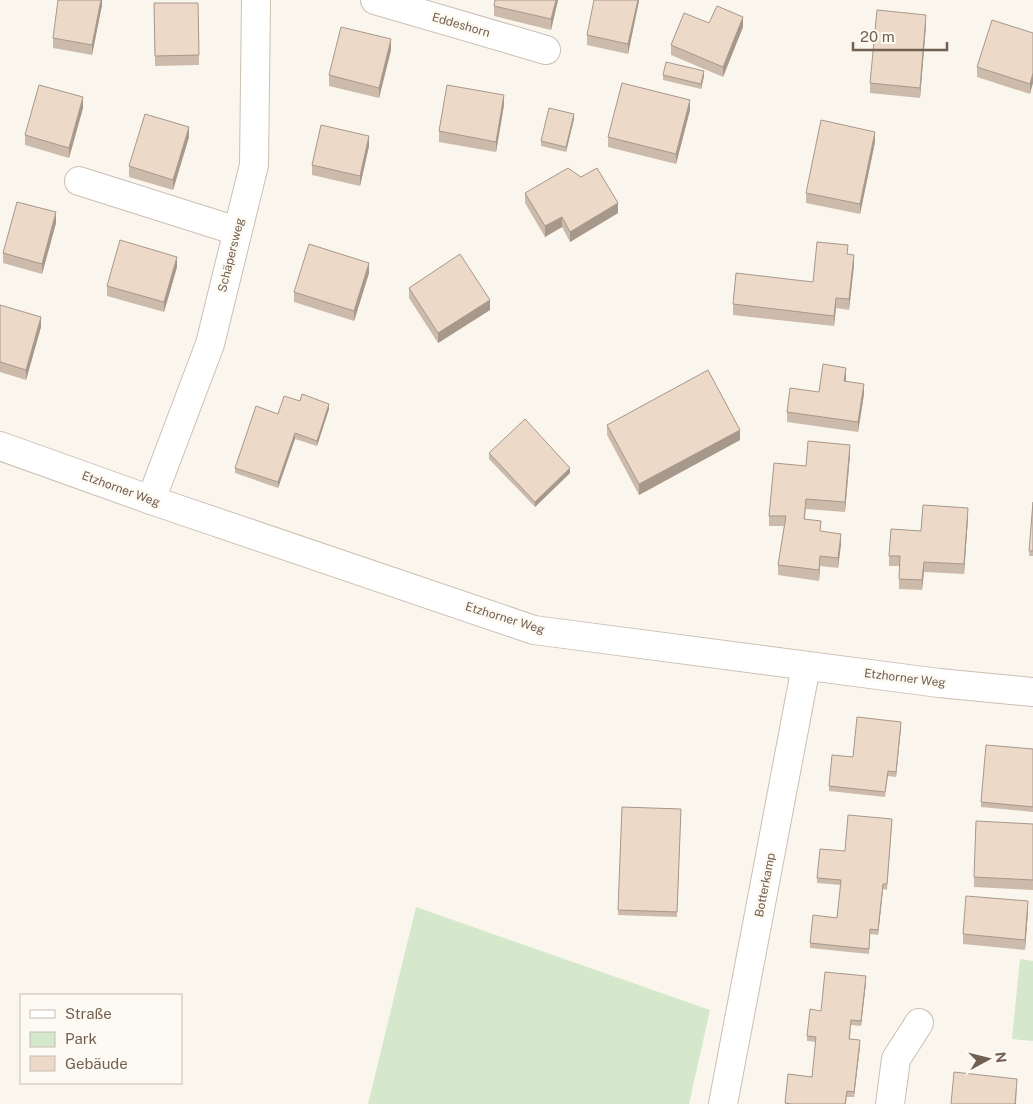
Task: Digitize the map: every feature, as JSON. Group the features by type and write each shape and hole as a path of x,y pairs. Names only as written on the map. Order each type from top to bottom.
{"street":[{"name":"Schäpersweg","path":"151,500 210,344 254,165 256,0"},
{"name":"Eddeshorn","path":"375,0 546,50"},
{"path":"79,181 237,231"},
{"name":"Etzhorner Weg","path":"0,446 151,500 534,630 938,683 1033,692"},
{"name":"Botterkamp","path":"723,1104 806,666"},
{"path":"890,1104 896,1059 919,1023"}],"green space":[{"path":"416,907 710,1010 689,1104 368,1104"},
{"path":"1020,959 1033,961 1033,1041 1012,1039"}],"building":[{"path":"58,0 101,0 92,45 53,38"},
{"path":"495,0 556,0 551,19 494,6"},
{"path":"594,0 638,0 628,44 587,35"},
{"path":"154,3 198,3 199,55 155,56"},
{"path":"717,6 743,17 723,67 671,45 684,13 709,23"},
{"path":"877,10 926,15 920,88 870,83"},
{"path":"992,20 1033,33 1033,73 1030,84 977,67"},
{"path":"341,27 391,39 379,88 329,75"},
{"path":"666,62 704,71 701,84 663,75"},
{"path":"622,83 690,100 676,154 608,137"},
{"path":"39,85 83,97 69,148 25,135"},
{"path":"447,85 504,95 496,142 439,131"},
{"path":"549,108 574,114 566,147 541,141"},
{"path":"145,114 189,127 173,180 129,166"},
{"path":"821,120 875,132 860,204 806,193"},
{"path":"321,125 369,136 360,176 312,165"},
{"path":"568,168 581,177 597,168 618,203 570,232 562,217 545,226 525,193"},
{"path":"17,202 56,212 42,264 3,253"},
{"path":"120,240 177,257 164,302 107,286"},
{"path":"817,242 848,245 847,254 854,255 849,299 836,298 834,316 733,304 736,273 813,282"},
{"path":"309,244 369,263 354,311 294,292"},
{"path":"460,254 490,300 438,333 409,288"},
{"path":"0,305 41,317 26,370 0,362"},
{"path":"823,364 846,368 844,381 864,384 858,422 787,412 790,388 819,392"},
{"path":"708,370 740,430 639,484 607,425"},
{"path":"302,394 329,404 317,441 295,433 278,482 235,468 256,406 278,414 284,396 300,401"},
{"path":"525,419 570,468 535,502 489,453"},
{"path":"808,441 850,445 845,502 806,499 804,519 821,521 820,531 841,534 838,558 820,556 819,570 778,565 786,516 769,516 774,463 806,466"},
{"path":"1033,502 1033,551 1029,551"},
{"path":"923,505 968,508 964,564 924,562 922,580 899,579 900,556 889,556 891,529 921,531"},
{"path":"857,717 901,722 896,772 888,771 885,792 829,786 832,755 853,757"},
{"path":"986,745 1033,749 1033,807 981,802"},
{"path":"622,807 681,809 677,912 618,910"},
{"path":"848,815 892,819 887,884 883,884 878,930 870,929 869,949 810,943 813,915 837,918 841,880 817,878 820,849 845,851"},
{"path":"976,821 1033,824 1033,880 974,877"},
{"path":"966,896 1028,901 1025,940 963,934"},
{"path":"825,972 866,976 861,1021 851,1020 849,1039 860,1040 854,1092 847,1091 845,1104 785,1103 788,1074 812,1077 816,1037 807,1036 810,1009 821,1011"},
{"path":"954,1072 1017,1079 1015,1104 951,1104"}]}
